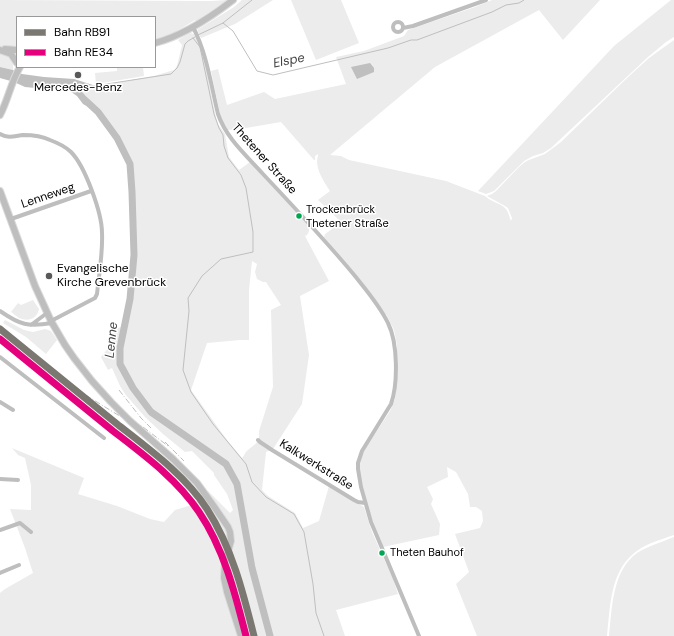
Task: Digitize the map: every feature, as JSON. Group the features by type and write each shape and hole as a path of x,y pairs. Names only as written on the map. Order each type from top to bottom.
{"main road":[{"path":"156,43 194,29 233,0"},
{"path":"0,49 16,50"},
{"path":"0,49 11,54 15,60"},
{"path":"0,115 5,106 18,69"},
{"path":"0,191 35,286 47,313 74,358 130,421 174,458 186,471 208,496 228,527 231,541 225,562 224,578 241,636"}],"street":[{"path":"403,28 413,26 486,0"},
{"name":"Thetener Straße","path":"194,29 206,59 218,114 225,130 246,156 336,253 380,309 391,329 394,348 394,390 391,404 366,443 362,451 358,469 361,487 371,522 419,636"},
{"path":"0,134 5,137 22,135 48,139 61,144 70,152 79,162 87,180 100,218 102,233 97,294 95,298 52,322 36,326 21,323 0,311"},
{"name":"Lenneweg","path":"11,219 91,191"},
{"path":"31,325 47,313"},
{"path":"0,357 104,438"},
{"path":"0,402 13,410"},
{"name":"Kalkwerkstraße","path":"258,440 354,500 365,503"},
{"path":"0,479 18,480"},
{"path":"0,530 20,523 31,532"},
{"path":"0,573 19,565"}],"shaded area":[{"path":"0,0 227,0 196,21 195,20 172,34 156,40 156,16 16,16 16,49 0,47"},
{"path":"242,0 273,0 235,24 201,38 197,30 234,7"},
{"path":"291,0 341,0 359,43 316,60"},
{"path":"492,0 600,0 563,40 539,10 435,67 330,155 341,156 349,160 446,181 485,196 503,206 511,221 512,218 508,208 487,196 496,191 525,162 545,154 561,142 649,58 674,40 674,535 636,551 619,572 612,592 607,636 477,636 456,584 469,572 455,534 480,528 483,521 482,511 476,507 470,507 468,494 456,472 447,467 448,477 427,487 433,499 431,504 440,524 439,535 383,547 369,511 360,477 360,464 361,457 390,411 395,399 397,378 397,345 394,330 387,316 324,237 325,234 341,222 318,200 330,191 318,170 318,154 315,156 314,160 281,122 228,130 221,119 211,71 218,69 227,105 264,92 275,99 346,84 336,57 364,51 404,36 408,30"},
{"path":"671,0 674,0 674,37 648,57 551,148 524,161 494,191 486,194 478,191 614,46"},
{"path":"190,33 194,34 208,75 218,124 225,134 229,157 239,170 250,162 308,225 309,232 305,236 329,281 300,296 309,355 302,404 273,449 266,452 262,490 268,496 295,513 303,528 319,521 329,486 364,507 372,532 398,594 336,610 345,636 0,636 0,593 33,573 10,509 31,510 31,485 25,458 18,455 12,448 84,478 78,494 117,506 150,519 164,522 175,510 192,505 208,491 230,513 233,510 227,494 214,473 192,451 185,452 145,417 125,394 112,368 108,370 101,357 110,346 114,330 125,325 128,320 133,298 131,167 121,148 85,95 78,89 86,89 154,76 174,70 177,66 182,45 178,40","holes":["252,261 257,264 255,272 257,279 266,282 281,305 271,310 273,387 259,431 258,440 242,458 191,390 207,343 249,340 249,290"]},
{"path":"0,53 11,58 13,70 0,67"},
{"path":"370,63 374,68 374,72 357,79 351,67"},
{"path":"0,67 22,74 74,79 96,86 86,89 79,89 85,95 94,110 83,104 77,96 64,87 60,86 46,89 25,87 0,78"},
{"path":"117,68 143,68 144,76 96,84 95,73 117,71"},
{"path":"33,300 39,309 32,319 26,320 19,318 11,312 18,303 21,305"},
{"path":"5,320 24,330 33,332 45,329 51,331 57,340 46,354 26,337 3,323"},
{"path":"674,537 674,636 609,636 615,591 622,570 637,553 650,546"}],"waterway":[{"path":"223,23 252,0"},
{"name":"Elspe","path":"198,35 223,23 233,31 257,71 273,75 388,48 411,40 417,40 492,12 506,5 519,3 524,0"},
{"name":"Elspe","path":"94,86 171,74 180,62 185,44 195,37"},
{"path":"193,38 200,47 214,114 223,135 224,146 228,158 241,175 246,188 253,232 253,252 221,259 202,276 188,298 189,311 183,370 191,392 213,424 246,464 252,482 266,497 294,514 304,532 313,584 316,613 324,636"},
{"name":"Lenne","path":"85,100 98,112 117,138 130,164 134,255 130,299 120,348 120,364 133,388 151,412 226,464 237,484 252,568 270,636"}],"railway":[{"path":"0,326 84,394 118,415 143,427 168,446"},
{"path":"119,390 141,418 151,428"},
{"path":"165,442 184,461"}],"rail line":[{"name":"RB91","path":"0,329 166,463 198,497 216,524 230,555 241,587 254,636"},
{"name":"RE34","path":"0,339 148,458 181,489 208,526 222,556 233,588 246,636"}],"place":[{"name":"Mercedes-Benz","path":"78,75"},
{"name":"Trockenbrück Thetener Straße","path":"299,216"},
{"name":"Evangelische Kirche Grevenbrück","path":"49,276"},
{"name":"Theten Bauhof","path":"382,553"}]}
